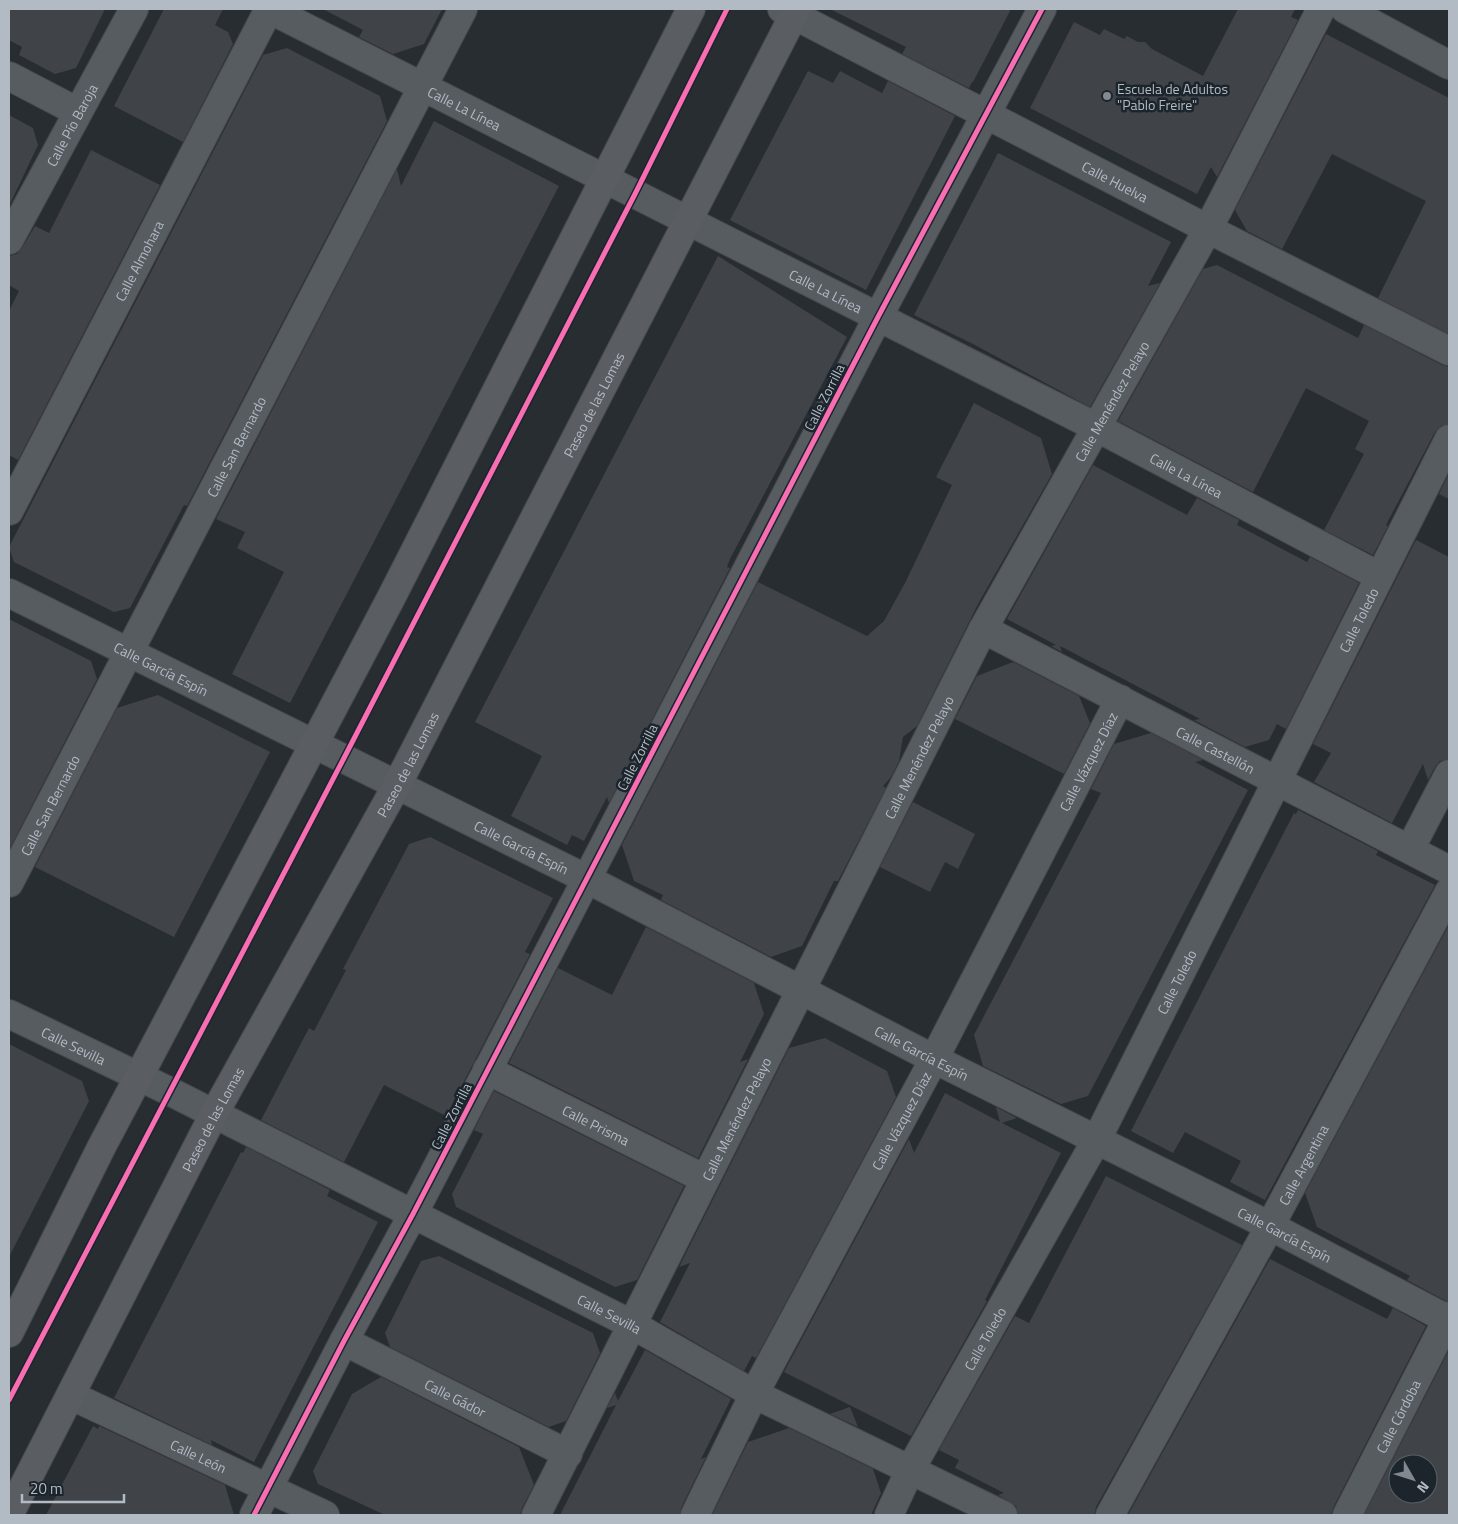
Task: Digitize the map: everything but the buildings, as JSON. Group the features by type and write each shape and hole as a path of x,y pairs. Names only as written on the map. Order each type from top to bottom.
{"main road":[{"path":"9,1333 101,1148 391,598 691,9"},
{"name":"Paseo de las Lomas","path":"9,1515 72,1396 214,1114 396,785 688,221 791,11"}],"street":[{"name":"Calle Pío Baroja","path":"9,240 134,9"},
{"name":"Calle La Línea","path":"269,9 1096,427 1379,576"},
{"name":"Calle Almohara","path":"9,511 269,9"},
{"name":"Calle San Bernardo","path":"9,883 463,9"},
{"name":"Calle Zorrilla","path":"254,1515 344,1341 413,1214 878,317 1042,9"},
{"name":"Calle Menéndez Pelayo","path":"536,1515 983,629 1208,229 1321,9"},
{"path":"1345,9 1449,65"},
{"name":"Calle Huelva","path":"791,11 1208,229 1449,351"},
{"path":"9,76 78,112"},
{"name":"Calle Toledo","path":"889,1515 910,1470 1097,1139 1449,439"},
{"name":"Calle García Espín","path":"9,593 587,879 801,991 1449,1318"},
{"name":"Calle Castellón","path":"983,629 1449,870"},
{"name":"Calle Vázquez Díaz","path":"695,1515 754,1394 934,1058 1120,699"},
{"path":"1410,849 1449,774"},
{"name":"Calle Argentina","path":"1110,1515 1270,1226 1449,892"},
{"name":"Calle Sevilla","path":"9,1014 214,1114 631,1324 754,1394 1004,1515"},
{"name":"Calle Prisma","path":"487,1070 705,1179"},
{"name":"Calle Córdoba","path":"1347,1515 1449,1318"},
{"name":"Calle Gádor","path":"344,1341 568,1454"},
{"name":"Calle León","path":"72,1396 325,1515"}],"cycle path":[{"path":"9,1400 344,758 635,194 727,9"},
{"path":"254,1515 344,1341 413,1214 878,317 1042,9"}],"place":[{"name":"Escuela de Adultos \"Pablo Freire\"","path":"1107,96"}]}
